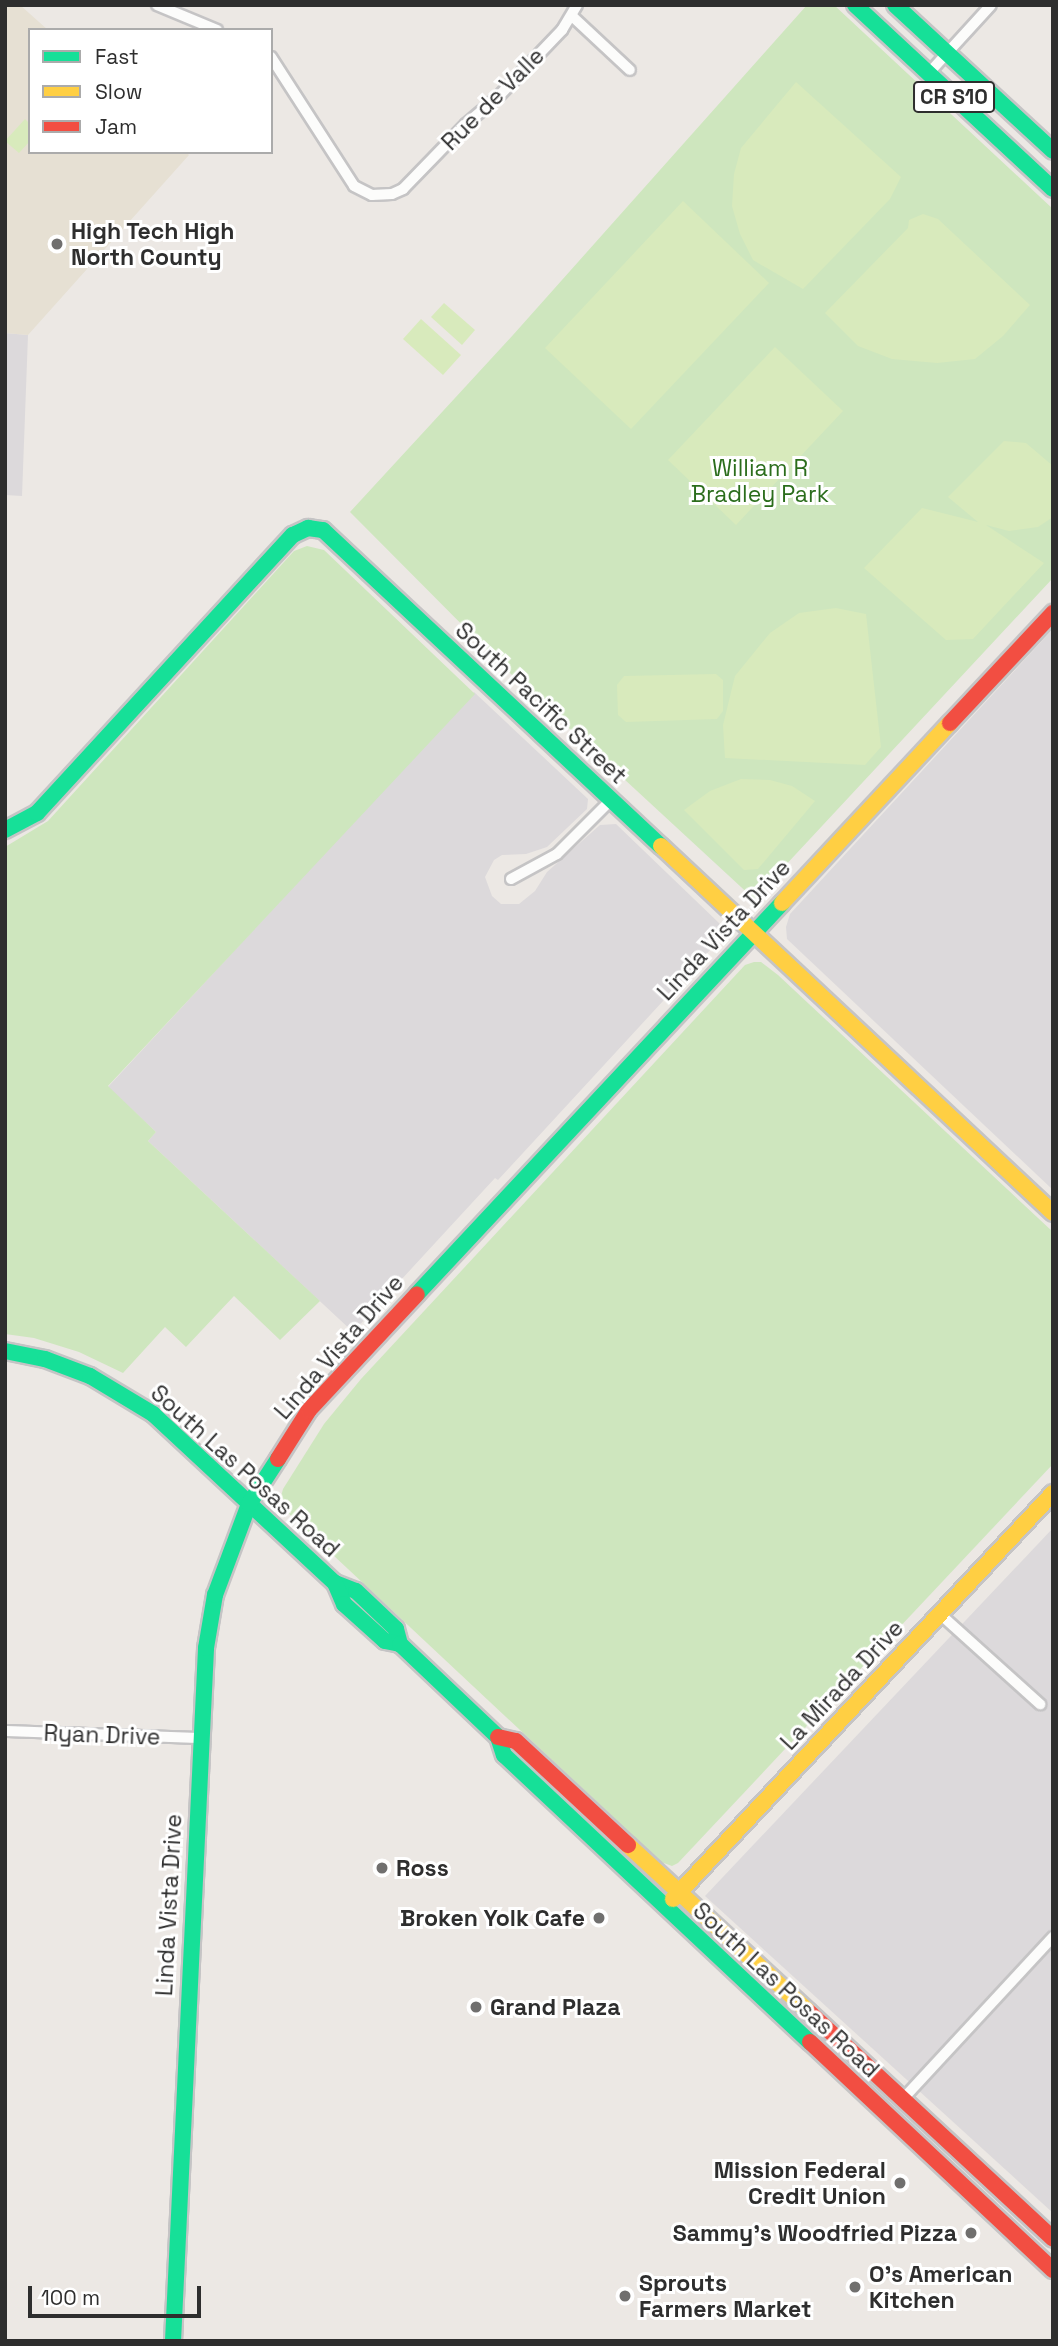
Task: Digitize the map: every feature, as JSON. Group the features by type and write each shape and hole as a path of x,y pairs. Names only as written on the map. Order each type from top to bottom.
{"main road":[{"name":"CR S10","path":"855,5 1053,189"},
{"name":"CR S10","path":"895,5 1053,151"},
{"name":"South Pacific Street","path":"5,830 37,813 293,536 308,528 323,530 1053,1213"},
{"name":"Linda Vista Drive","path":"173,2341 206,1648 215,1595 249,1504 309,1410 752,932 1053,613"},
{"name":"South Las Posas Road","path":"5,1351 45,1359 90,1376 126,1396 178,1436 335,1583 344,1604 385,1641 400,1644 498,1737 504,1755 1053,2270"},
{"name":"La Mirada Drive","path":"665,1908 1053,1493"},
{"name":"South Las Posas Road","path":"498,1737 516,1741 1053,2239"}],"street":[{"path":"157,5 211,28"},
{"name":"Rue de Valle","path":"273,60 354,186 372,195 392,194 403,190 466,124 498,97 572,16 577,5"},
{"path":"928,74 991,5"},
{"path":"572,16 630,69"},
{"path":"511,879 557,854 611,800"},
{"path":"940,1614 1040,1704"},
{"name":"Ryan Drive","path":"5,1731 200,1738"},
{"path":"902,2100 1053,1937"}],"shaded area":[{"name":"High Tech High North County","path":"5,5 20,5 46,28 28,28 28,154 189,155 28,335 5,333"},
{"path":"5,333 28,335 22,496 5,495"},
{"path":"1053,629 1053,1190 787,939 786,927 790,914"},
{"path":"474,692 588,799 587,809 547,847 526,854 502,855 494,860 485,877 492,896 501,904 519,904 535,891 547,872 600,825 616,824 719,923 723,929 722,937 498,1180 495,1178 353,1332 148,1141 156,1132 108,1087"},
{"path":"1053,1528 1053,2213 705,1896"}],"green space":[{"name":"William R Bradley Park","path":"807,5 834,5 1053,209 1053,578 754,899 519,682 350,512 513,335"},
{"path":"796,82 901,177 890,199 803,289 753,260 740,234 732,206 734,174 741,148"},
{"path":"25,119 28,122 28,143 19,153 5,141"},
{"path":"683,201 769,283 631,429 545,348"},
{"path":"923,214 938,219 1030,305 1003,336 975,359 937,363 892,359 858,346 825,313 908,228 909,220"},
{"path":"444,303 475,330 462,345 431,317"},
{"path":"421,319 461,355 443,375 403,339"},
{"path":"775,347 843,411 736,525 668,460"},
{"path":"1004,441 1026,443 1053,466 1053,517 1038,527 1009,531 986,525 1044,563 973,639 946,640 864,568 922,508 978,522 948,497"},
{"path":"307,546 324,550 475,694 108,1086 156,1132 148,1141 320,1301 280,1340 234,1296 186,1347 165,1327 123,1373 79,1352 34,1338 5,1334 5,847 48,821 294,551"},
{"path":"836,608 866,614 881,747 865,765 725,758 723,725 735,676 770,633 799,613"},
{"path":"716,674 723,680 723,711 717,719 626,722 618,715 617,685 624,676"},
{"path":"741,779 770,780 792,786 815,801 758,869 744,870 684,810 710,791"},
{"path":"761,962 778,975 1053,1232 1053,1464 678,1863 672,1866 661,1862 285,1510 280,1500 283,1489 324,1424 361,1379 745,965"}],"traffic: fast":[{"path":"855,5 1053,189"},
{"path":"895,5 1053,151"},
{"path":"5,830 37,813 293,535 308,528 323,530 661,846"},
{"path":"417,1294 782,903"},
{"path":"5,1351 45,1359 90,1376 153,1414 335,1583 356,1591 396,1629 400,1644"},
{"path":"173,2341 206,1648 215,1595 249,1504 278,1459"},
{"path":"335,1583 344,1604 385,1641 400,1644 498,1737 504,1755 810,2042"}],"traffic: slow":[{"path":"782,903 950,723"},
{"path":"661,846 1053,1213"},
{"path":"673,1899 1053,1493"},
{"path":"628,1845 809,2012"}],"traffic: jam":[{"path":"950,723 1053,613"},
{"path":"278,1459 309,1410 417,1294"},
{"path":"498,1737 516,1741 628,1845"},
{"path":"809,2012 1053,2239"},
{"path":"810,2042 1053,2270"}],"place":[{"name":"High Tech High North County","path":"57,244"},
{"name":"Ross","path":"382,1868"},
{"name":"Broken Yolk Cafe","path":"599,1918"},
{"name":"Grand Plaza","path":"476,2007"},
{"name":"Mission Federal Credit Union","path":"900,2183"},
{"name":"Sammy's Woodfried Pizza","path":"971,2233"},
{"name":"O's American Kitchen","path":"855,2287"},
{"name":"Sprouts Farmers Market","path":"625,2296"}]}
